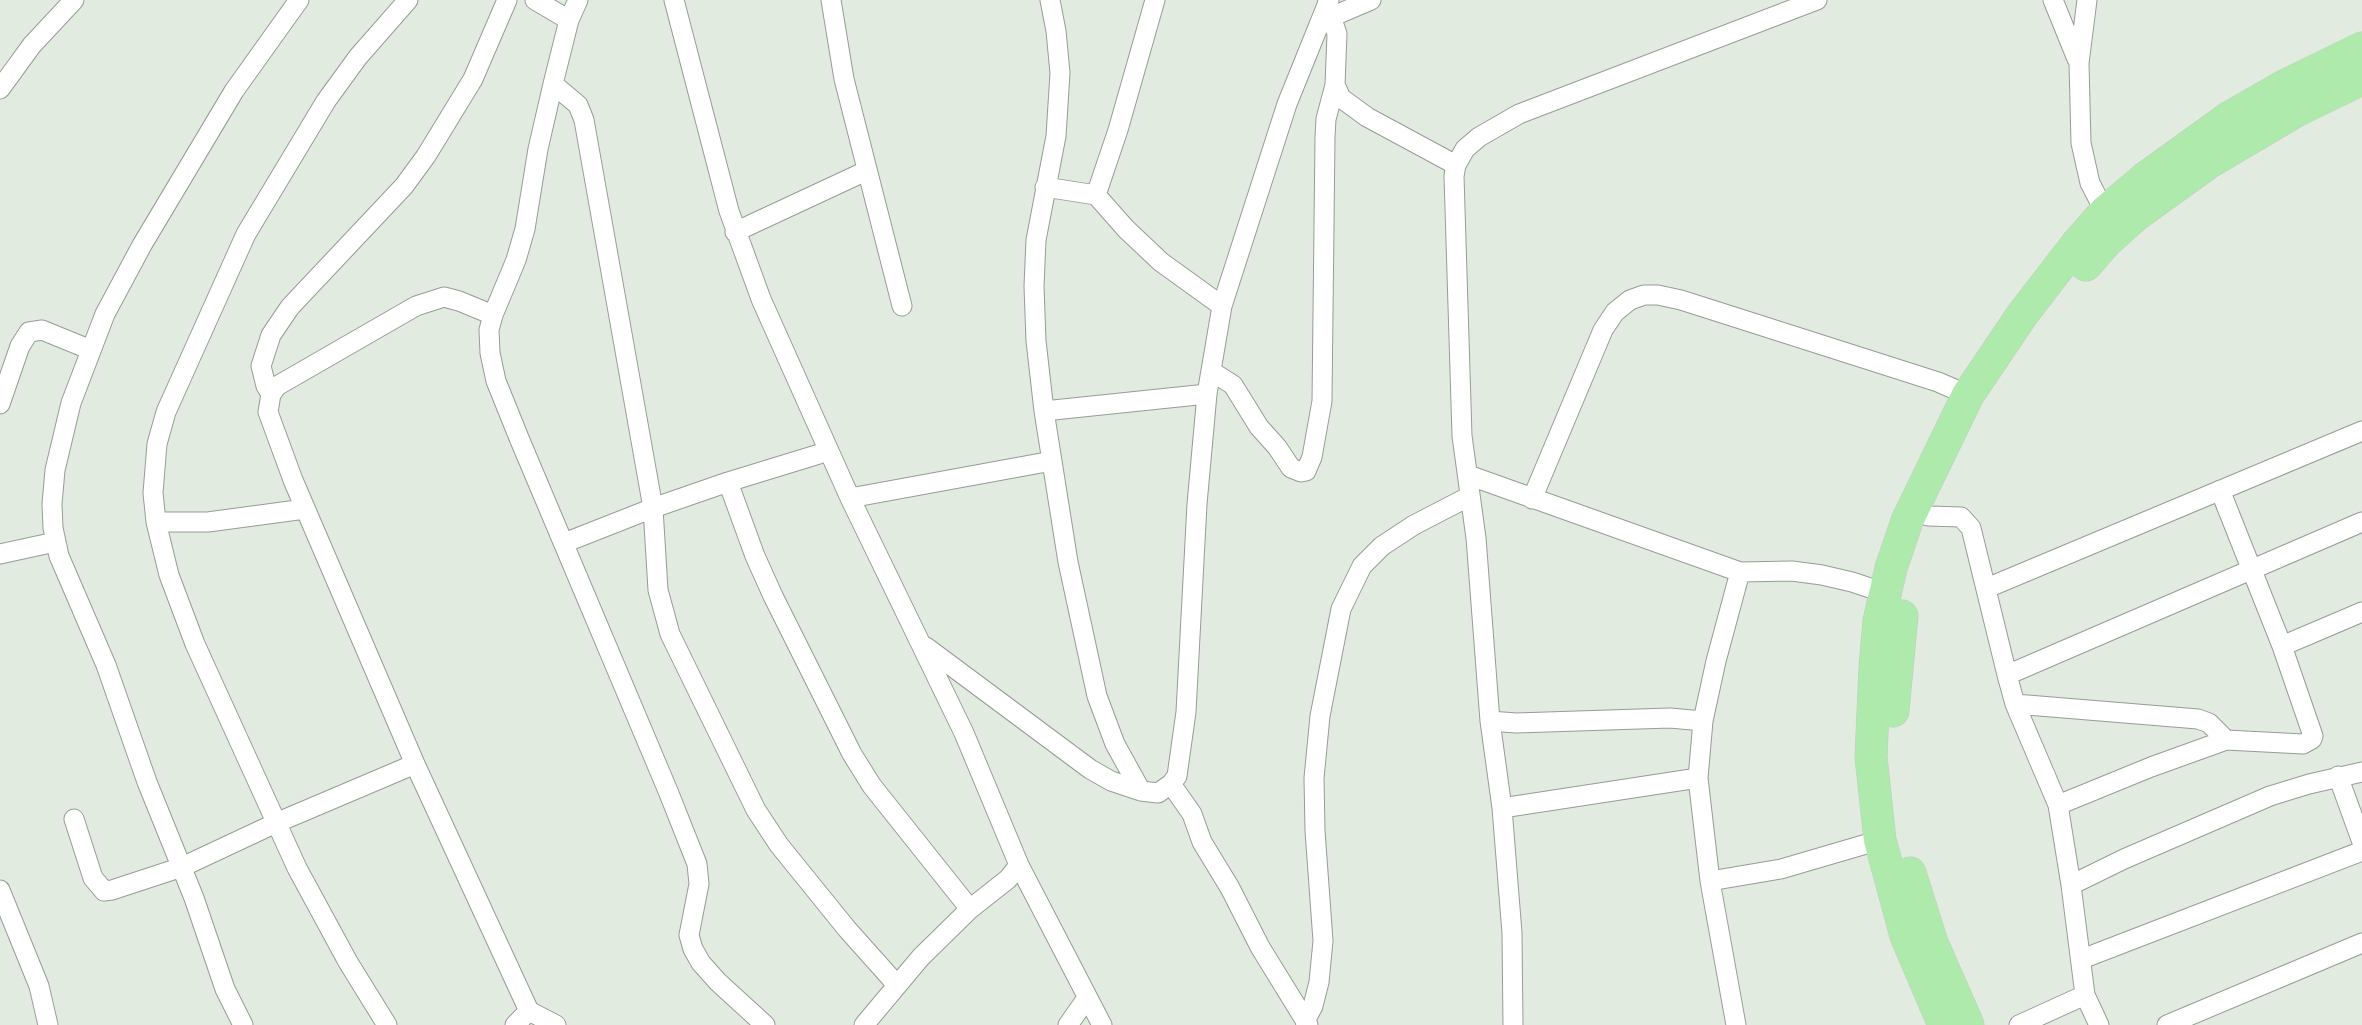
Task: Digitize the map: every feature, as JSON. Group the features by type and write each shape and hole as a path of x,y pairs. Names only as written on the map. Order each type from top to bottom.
{"main road":[{"path":"1968,1025 1932,943 1910,872 1896,802 1892,759 1893,709 1903,604 1928,516 1969,432 2006,370 2077,275 2107,241 2136,215 2362,48"},
{"path":"1944,1025 1906,936 1880,840 1871,757 1875,667 1885,593 1907,521 1968,394 2022,315 2105,212 2144,179 2230,117 2362,79"}],"street":[{"path":"0,89 25,54 74,0"},
{"path":"243,1025 225,989 106,665 55,542 52,503 55,470 71,403 105,314 234,91 299,0"},
{"path":"387,1025 324,920 276,823 182,613 156,522 154,470 157,444 166,412 246,234 326,101 358,57 408,0"},
{"path":"271,394 261,366 271,335 290,307 404,186 426,156 473,79 508,0"},
{"path":"535,0 569,20"},
{"path":"578,0 569,20 553,84 538,149 525,229 516,260 492,315 489,330 490,353 496,381 697,864 699,884 689,935 693,949 718,982 765,1025"},
{"path":"674,0 735,232 761,299 850,498 923,644 984,778 1019,865 1102,1025"},
{"path":"831,0 844,79 902,306"},
{"path":"1050,0 1060,73 1056,136 1036,240 1034,286 1036,341 1044,411 1068,562 1097,696 1115,744 1141,791"},
{"path":"1096,195 1118,131 1156,0"},
{"path":"1329,7 1371,0"},
{"path":"1513,1025 1512,933 1502,808 1490,721 1482,606 1462,436 1454,176 1456,165 1465,149 1479,137 1519,114 1817,0"},
{"path":"2053,0 2079,63"},
{"path":"2087,0 2079,63 2082,156 2090,183 2105,212"},
{"path":"1212,371 1225,378 1240,392 1251,417 1291,468 1306,471 1312,457 1322,401 1325,137 1326,119 1335,85 1338,48 1329,7"},
{"path":"923,644 1066,754 1111,781 1141,791 1158,793 1171,785 1177,776 1186,712 1207,394 1222,306 1287,104 1329,7"},
{"path":"553,84 578,105 582,113 653,508 656,573 663,613 680,657 756,810 779,845 847,929 897,985"},
{"path":"1335,85 1341,98 1353,109 1456,165"},
{"path":"735,232 866,171"},
{"path":"1045,187 1096,195 1126,229 1161,262 1222,306"},
{"path":"1532,499 1603,330 1615,312 1630,300 1644,295 1681,300 1968,394"},
{"path":"492,315 459,301 444,298 430,300 287,380 271,394 268,412 305,509 522,1018 556,1025"},
{"path":"0,404 20,346 29,332 41,330 91,351"},
{"path":"1044,411 1207,394"},
{"path":"1987,588 2362,431"},
{"path":"564,543 653,508 829,450"},
{"path":"850,498 1052,461"},
{"path":"1468,475 1740,572 1792,571 1852,582 1885,593"},
{"path":"728,482 773,596 852,754 872,786 970,909"},
{"path":"2058,805 2226,740 2303,744 2312,739 2282,646 2220,490"},
{"path":"1307,1023 1319,982 1323,941 1314,778 1320,716 1340,609 1362,566 1382,546 1414,525 1469,496"},
{"path":"156,522 208,522 305,509"},
{"path":"1928,516 1961,517 1974,536 2015,704 2058,805 2085,995 2099,1025"},
{"path":"2007,675 2362,522"},
{"path":"0,554 55,542"},
{"path":"1736,1025 1710,881 1698,778 1703,721 1740,572"},
{"path":"2282,646 2362,612"},
{"path":"2015,704 2198,719 2209,723 2226,740"},
{"path":"1490,721 1516,723 1670,718 1703,721"},
{"path":"74,818 88,867 98,886 104,891 134,884 182,867 276,823 415,764"},
{"path":"2071,885 2270,796 2338,776 2362,772"},
{"path":"2338,776 2362,842"},
{"path":"1502,808 1698,778"},
{"path":"1171,785 1192,814 1202,842 1230,888 1260,947 1307,1023"},
{"path":"1710,881 1781,869 1880,840"},
{"path":"2082,959 2362,851"},
{"path":"864,1025 897,985 970,909 1008,879 1019,865"},
{"path":"0,890 39,986 48,1025"},
{"path":"2167,1025 2362,943"},
{"path":"2019,1025 2085,995"},
{"path":"1068,1025 1087,998"}]}
